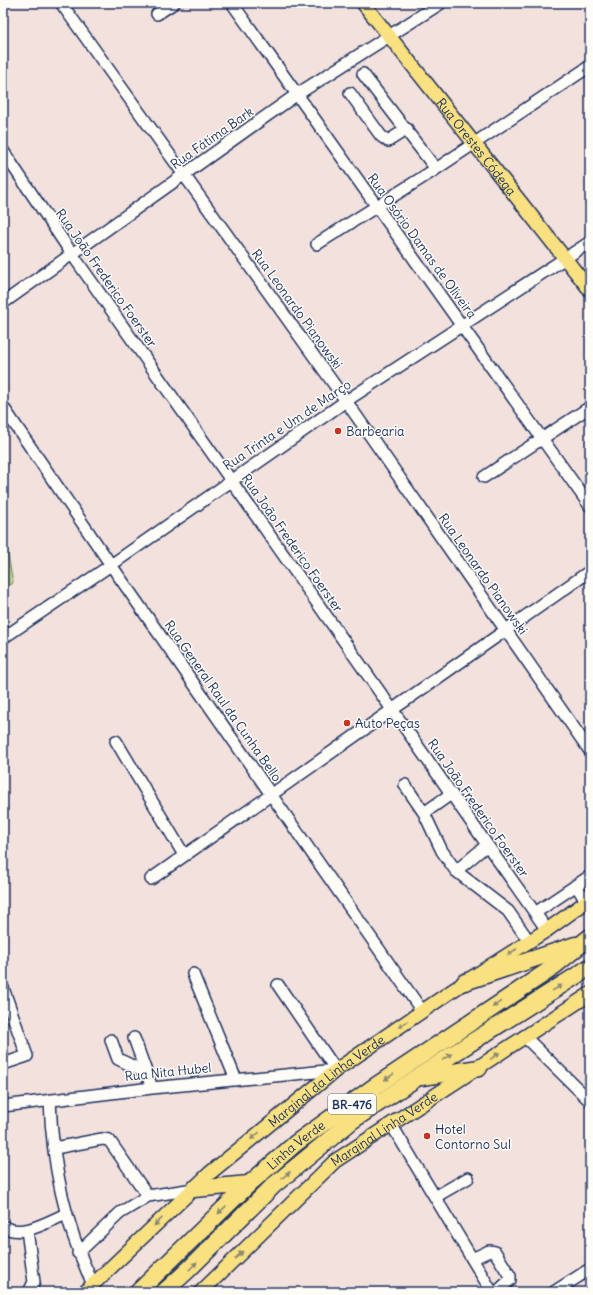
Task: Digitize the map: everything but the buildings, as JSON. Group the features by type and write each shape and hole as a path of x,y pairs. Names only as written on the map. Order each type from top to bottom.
{"highway":[{"path":"465,982 589,939"},
{"name":"Linha Verde","path":"138,1292 249,1184 296,1143 371,1089 548,971 589,939"},
{"name":"Linha Verde","path":"164,1292 274,1184 353,1120 590,967"},
{"path":"416,1078 479,1068"},
{"path":"194,1188 249,1184"}],"main road":[{"name":"Rua Orestes Códega","path":"363,3 590,290"},
{"name":"Marginal da Linha Verde","path":"89,1288 210,1173 336,1070 465,982 546,930 588,900"},
{"name":"Marginal Linha Verde","path":"201,1292 335,1161 590,994"}],"street":[{"name":"Rua Leonardo Pianowski","path":"61,3 346,401 590,751"},
{"path":"157,14 174,3"},
{"name":"Rua Osório Damas de Oliveira","path":"232,3 296,95 590,506"},
{"name":"Rua Fátima Bark","path":"3,303 296,95 441,3"},
{"path":"317,244 436,169 590,66"},
{"path":"363,74 407,129 436,169"},
{"path":"350,93 381,136 388,141 407,129"},
{"name":"Rua João Frederico Foerster","path":"3,152 72,254 546,930"},
{"name":"Rua Trinta e Um de Março","path":"3,638 111,566 231,480 346,401 590,242"},
{"name":"Rua General Raul da Cunha Bello","path":"3,406 111,566 422,1011"},
{"path":"484,476 590,407"},
{"path":"151,879 590,571"},
{"path":"116,741 184,855"},
{"path":"405,785 424,813 442,851 456,871 508,911 529,941"},
{"path":"424,813 451,794"},
{"path":"456,871 487,845"},
{"path":"535,913 590,876"},
{"path":"576,885 588,900"},
{"path":"193,974 236,1080"},
{"path":"278,985 336,1070"},
{"path":"3,988 27,1056 3,1064"},
{"path":"524,1036 590,1101"},
{"path":"134,1038 152,1088"},
{"path":"111,1040 118,1059 147,1073"},
{"name":"Rua Nita Hubel","path":"3,1106 152,1088 336,1070"},
{"path":"50,1100 61,1193 89,1288"},
{"path":"391,1124 492,1292"},
{"path":"55,1148 102,1139 109,1140 148,1196"},
{"path":"435,1197 468,1178"},
{"path":"78,1252 120,1213 148,1196 194,1188"},
{"path":"3,1226 10,1230 27,1230 66,1214"},
{"path":"27,1230 34,1282 29,1292"},
{"path":"472,1259 489,1251 495,1252 510,1276 510,1280 497,1292"},
{"path":"554,1292 590,1269"}],"green space":[{"path":"3,526 13,583 3,590"}],"place":[{"name":"Barbearia","path":"338,431"},
{"name":"Auto Peças","path":"347,723"},
{"name":"Hotel Contorno Sul","path":"427,1136"}]}
